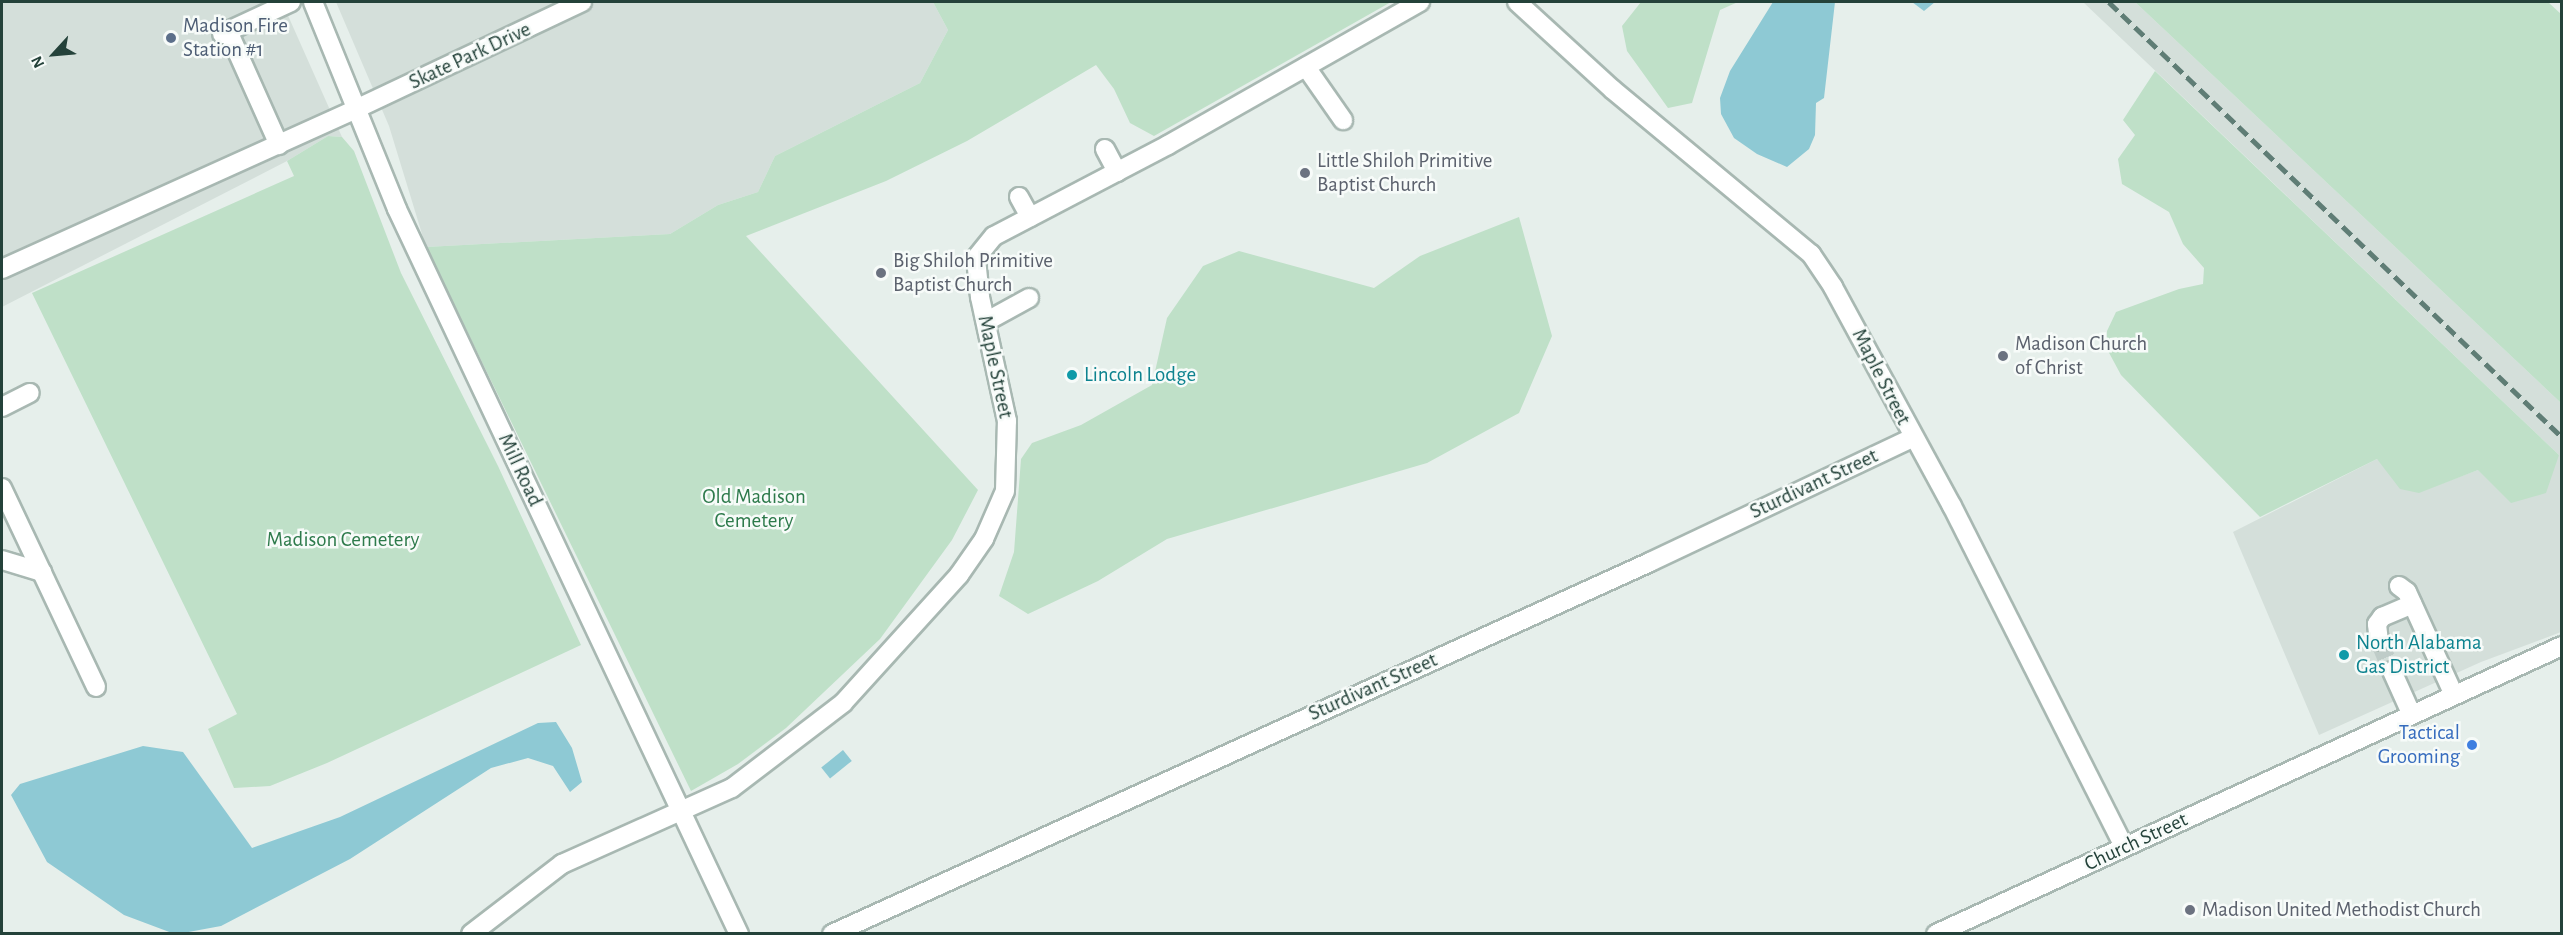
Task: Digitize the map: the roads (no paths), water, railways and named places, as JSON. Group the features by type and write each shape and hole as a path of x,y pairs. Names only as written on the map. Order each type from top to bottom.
{"street":[{"path":"279,145 225,32 291,2"},
{"name":"Mill Road","path":"313,2 358,108 397,209 739,933"},
{"name":"Skate Park Drive","path":"2,269 279,145 582,2"},
{"name":"Maple Street","path":"471,933 562,864 732,788 843,703 959,575 984,538 1005,491 1008,453 1007,421 976,258 994,236 1117,172 1420,2"},
{"name":"Maple Street","path":"1517,2 1612,89 1811,254 1833,287 1912,438 1952,506 2091,800 2124,847"},
{"path":"1306,67 1343,120"},
{"path":"1105,149 1117,172"},
{"path":"1019,197 1030,217"},
{"path":"987,321 1029,298"},
{"path":"2,406 30,393"},
{"name":"Sturdivant Street","path":"832,933 1629,572 1912,438"},
{"path":"2,488 96,687"},
{"path":"2,560 42,572"},
{"path":"2399,586 2412,604 2453,693"},
{"path":"2379,641 2377,624 2382,617 2412,604"},
{"name":"Church Street","path":"1941,933 2453,693 2562,646"},
{"path":"2392,671 2411,713"}],"water":[{"path":"1773,2 1835,2 1824,98 1816,103 1815,135 1809,149 1787,167 1757,154 1734,138 1721,114 1720,98 1730,71"},
{"path":"1912,2 1935,2 1924,11"},
{"path":"556,722 572,748 582,782 570,792 553,766 528,758 491,768 350,859 221,926 183,933 172,933 124,915 47,862 11,795 20,784 143,746 183,752 252,848 340,817 538,723"},
{"path":"843,750 852,761 830,779 821,768"}],"tunnel":[{"path":"2379,641 2392,671"}],"railway":[{"path":"2109,2 2562,437"}],"place":[{"name":"Madison Fire Station #1","path":"171,38"},
{"name":"Little Shiloh Primitive Baptist Church","path":"1305,173"},
{"name":"Big Shiloh Primitive Baptist Church","path":"881,273"},
{"name":"Madison Church of Christ","path":"2003,356"},
{"name":"Lincoln Lodge","path":"1072,375"},
{"name":"North Alabama Gas District","path":"2344,655"},
{"name":"Tactical Grooming","path":"2472,745"},
{"name":"Madison United Methodist Church","path":"2190,910"}],"park label":[{"name":"Old Madison Cemetery","path":"754,509"},
{"name":"Madison Cemetery","path":"343,540"}]}
